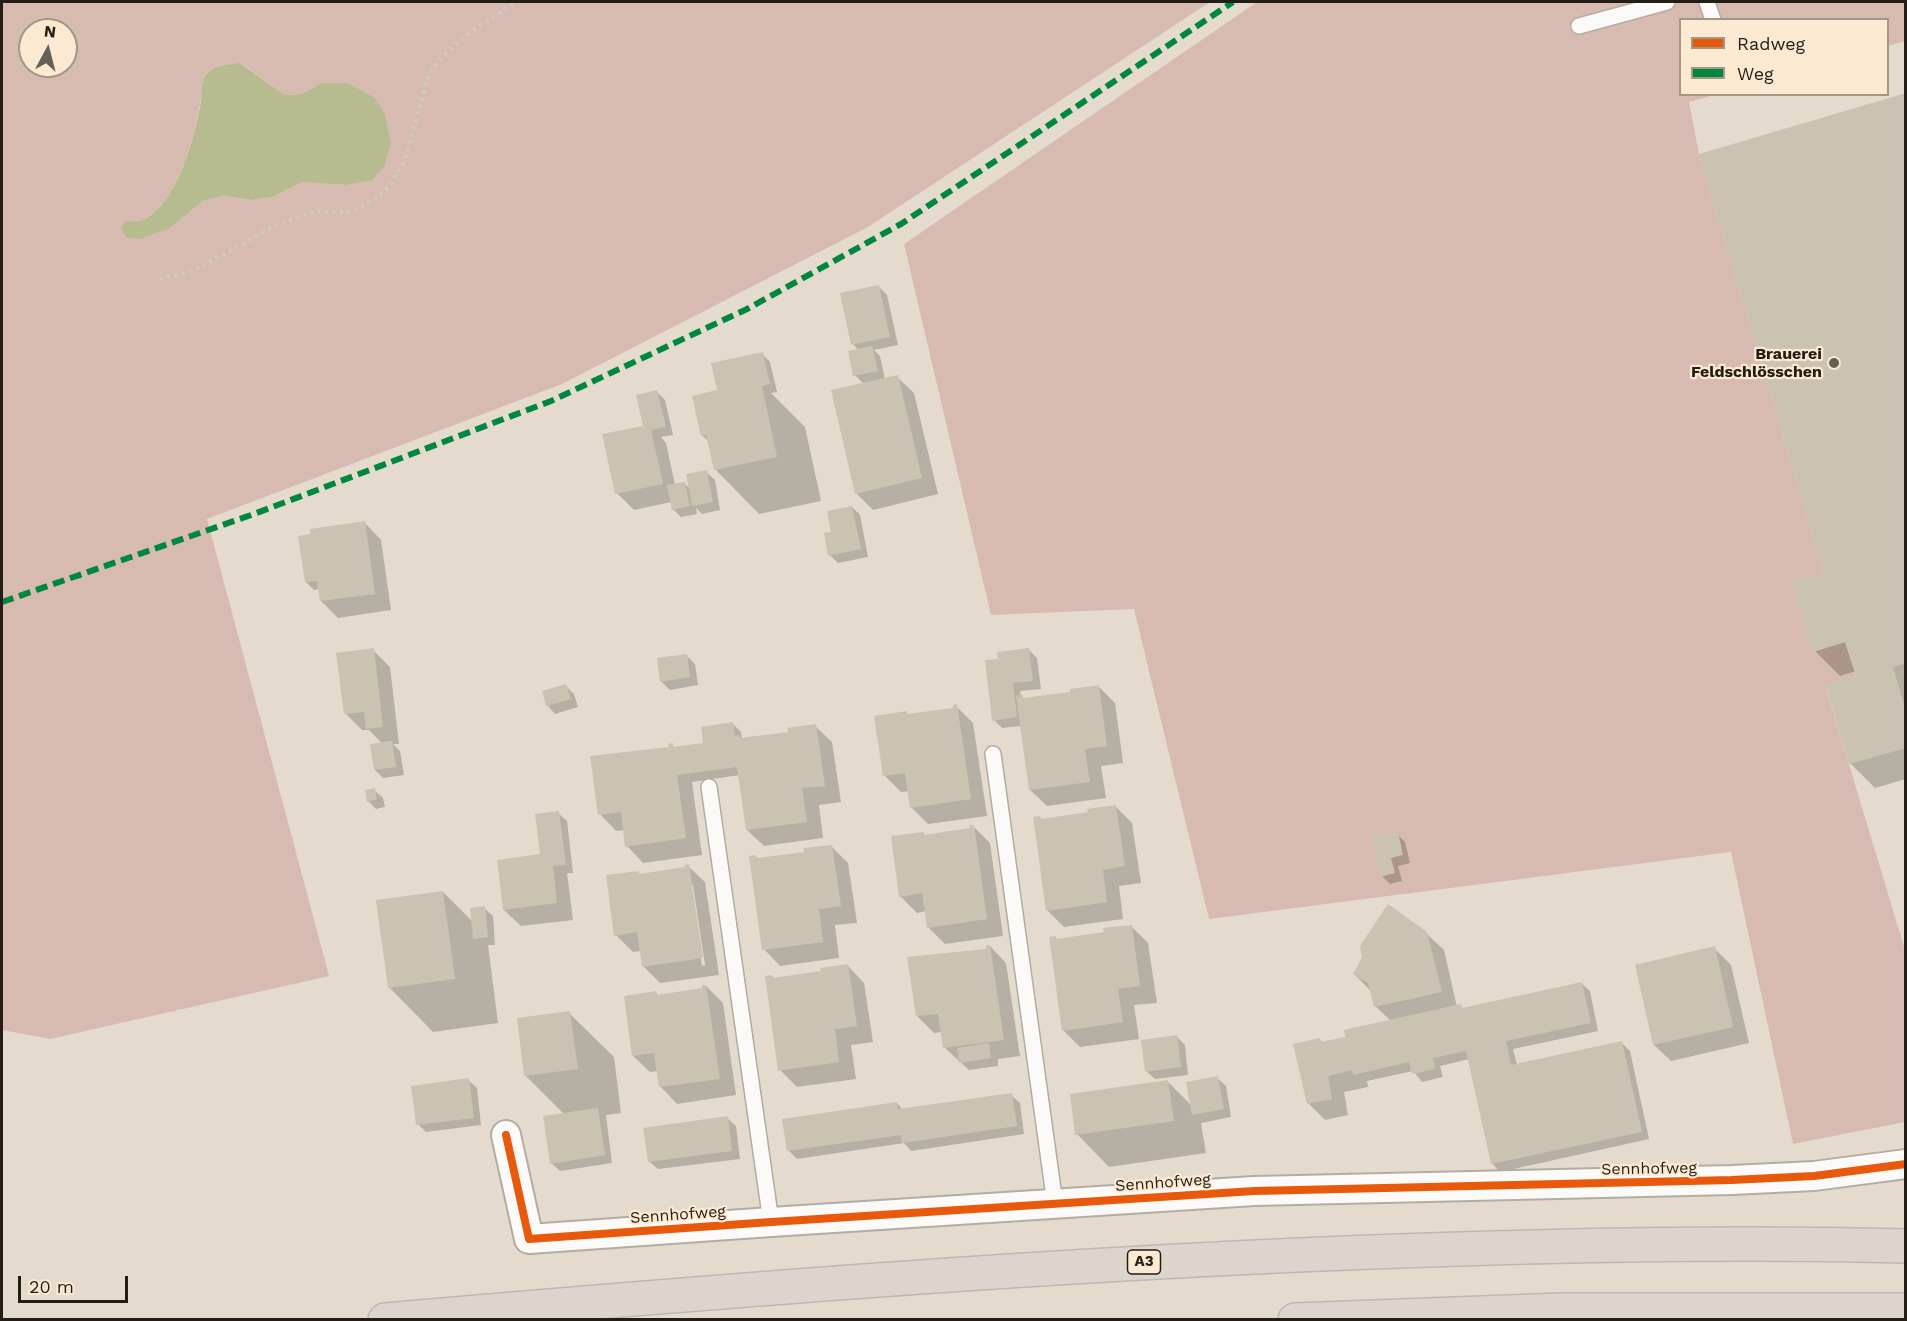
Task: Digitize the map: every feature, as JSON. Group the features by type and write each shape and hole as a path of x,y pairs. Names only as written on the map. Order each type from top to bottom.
{"highway":[{"name":"A3","path":"385,1320 844,1282 1167,1260 1589,1245 1905,1246"},
{"path":"1295,1320 1562,1310 1905,1310"}],"street":[{"name":"Sennhofweg","path":"506,1135 529,1239 1254,1191 1732,1180 1814,1176 1905,1164"}],"lane":[{"path":"1579,26 1667,2"},
{"path":"1707,2 1712,18"},
{"path":"993,754 1055,1204"},
{"path":"709,787 771,1222"}],"path":[{"path":"160,279 195,270 231,252 273,226 315,211 347,213 367,204 387,189 404,162 429,74 436,62 478,27 517,2"}],"shaded area":[{"path":"2,2 1210,2 868,227 562,384 207,519 329,976 50,1039 2,1030","holes":["241,63 285,95 301,94 322,83 345,185 302,182 272,197 252,200 224,196 203,201 170,228 125,221 143,220 157,210 179,177 193,135 204,78"]},
{"path":"1257,2 1905,2 1905,41 1889,46 1889,18 1679,18 1679,96 1710,96 1689,102 1699,154 1824,573 1793,582 1813,652 1845,642 1856,676 1825,685 1905,950 1905,1122 1793,1144 1731,852 1209,919 1134,609 991,615 904,244"},
{"path":"240,63 285,95 301,94 322,83 348,83 375,98 385,115 391,143 384,167 372,180 345,185 302,182 272,197 252,200 224,196 203,201 170,228 141,239 127,238 121,229 125,221 141,221 155,212 175,185 194,133 201,102 202,85 207,74 220,66"}],"building":[{"name":"Brauerei Feldschlösschen","path":"1906,93 1906,663 1893,667 1906,711 1906,748 1849,764 1825,684 1856,676 1845,642 1813,652 1792,582 1824,573 1699,154"},
{"path":"879,285 890,337 851,345 840,293"},
{"path":"872,346 878,371 853,376 848,351"},
{"path":"763,352 770,384 762,386 777,457 714,470 706,435 701,436 692,396 717,390 711,363"},
{"path":"898,375 922,478 855,494 831,390"},
{"path":"657,390 666,427 651,430 663,484 615,494 602,434 643,426 636,395"},
{"path":"707,470 713,502 692,506 686,474"},
{"path":"685,482 690,506 672,510 667,485"},
{"path":"852,506 861,549 828,556 824,533 831,532 827,511"},
{"path":"365,521 375,594 320,601 317,581 305,582 298,536 311,534 310,529"},
{"path":"374,648 383,727 366,729 364,712 344,714 336,653"},
{"path":"1029,648 1033,681 1013,683 1017,717 992,721 985,660 998,659 997,652"},
{"path":"687,654 690,677 660,682 657,658"},
{"path":"566,684 571,699 546,706 542,691"},
{"path":"1099,685 1107,746 1085,749 1090,782 1029,790 1016,696 1023,695 1023,698 1070,692 1070,689"},
{"path":"957,704 971,799 910,808 905,773 883,776 874,716 953,708 953,705"},
{"path":"733,722 735,736 740,735 740,738 788,732 787,728 816,724 825,786 802,788 807,822 746,830 737,767 677,775 686,838 625,847 621,812 598,815 590,756 669,747 668,744 673,743 673,747 703,743 701,727"},
{"path":"392,741 396,767 374,770 370,744"},
{"path":"375,788 377,799 367,802 365,790"},
{"path":"1116,805 1125,866 1103,870 1107,902 1046,911 1033,817 1040,816 1041,819"},
{"path":"559,811 566,865 553,866 557,903 503,910 497,860 540,854 535,814"},
{"path":"969,825 974,825 987,919 927,928 922,893 899,897 891,836 924,832 924,835 970,828"},
{"path":"1398,832 1403,855 1391,858 1395,873 1380,877 1371,838"},
{"path":"832,845 841,906 819,909 823,942 762,950 749,856 756,855 757,858 804,852 803,848"},
{"path":"689,864 703,958 642,967 637,932 614,936 606,875 639,871 639,874 685,867 684,865"},
{"path":"443,891 455,979 388,988 376,900"},
{"path":"1388,904 1427,932 1442,992 1374,1007 1368,983 1353,974 1362,958 1360,946"},
{"path":"485,906 488,937 473,939 470,908"},
{"path":"1132,925 1140,986 1118,989 1123,1022 1062,1031 1049,937 1056,936 1056,939 1104,932 1103,928"},
{"path":"986,945 990,945 1004,1040 943,1048 938,1014 916,1016 907,957 986,949"},
{"path":"1715,946 1733,1027 1653,1045 1635,965"},
{"path":"848,964 857,1026 835,1029 839,1062 778,1071 765,976 772,975 773,978 821,971 820,968"},
{"path":"1582,982 1591,1023 1506,1041 1511,1065 1622,1041 1642,1132 1491,1164 1466,1051 1433,1058 1435,1069 1412,1074 1409,1062 1353,1075 1352,1070 1328,1076 1332,1099 1307,1104 1293,1044 1320,1038 1321,1042 1345,1037 1344,1030 1461,1004 1462,1008"},
{"path":"702,985 706,985 720,1079 659,1087 654,1053 632,1056 624,996 656,991 657,995 702,988"},
{"path":"570,1011 578,1069 524,1076 517,1018"},
{"path":"1177,1035 1181,1067 1145,1072 1141,1040"},
{"path":"989,1043 991,1058 959,1063 957,1048"},
{"path":"1218,1076 1224,1109 1192,1115 1186,1082"},
{"path":"469,1078 474,1118 416,1125 411,1086"},
{"path":"1168,1080 1174,1121 1075,1135 1070,1094"},
{"path":"1012,1093 1017,1126 902,1143 901,1135 787,1151 782,1119 897,1102 898,1109"},
{"path":"598,1108 605,1155 550,1164 543,1116"},
{"path":"728,1116 732,1151 648,1162 643,1128"}],"marked path":[{"path":"2,602 254,514 551,401 747,309 901,224 1233,2"}],"cycle path":[{"path":"506,1135 529,1239 1254,1191 1732,1180 1814,1176 1906,1164"}],"place":[{"name":"Brauerei Feldschlösschen","path":"1834,363"}]}
